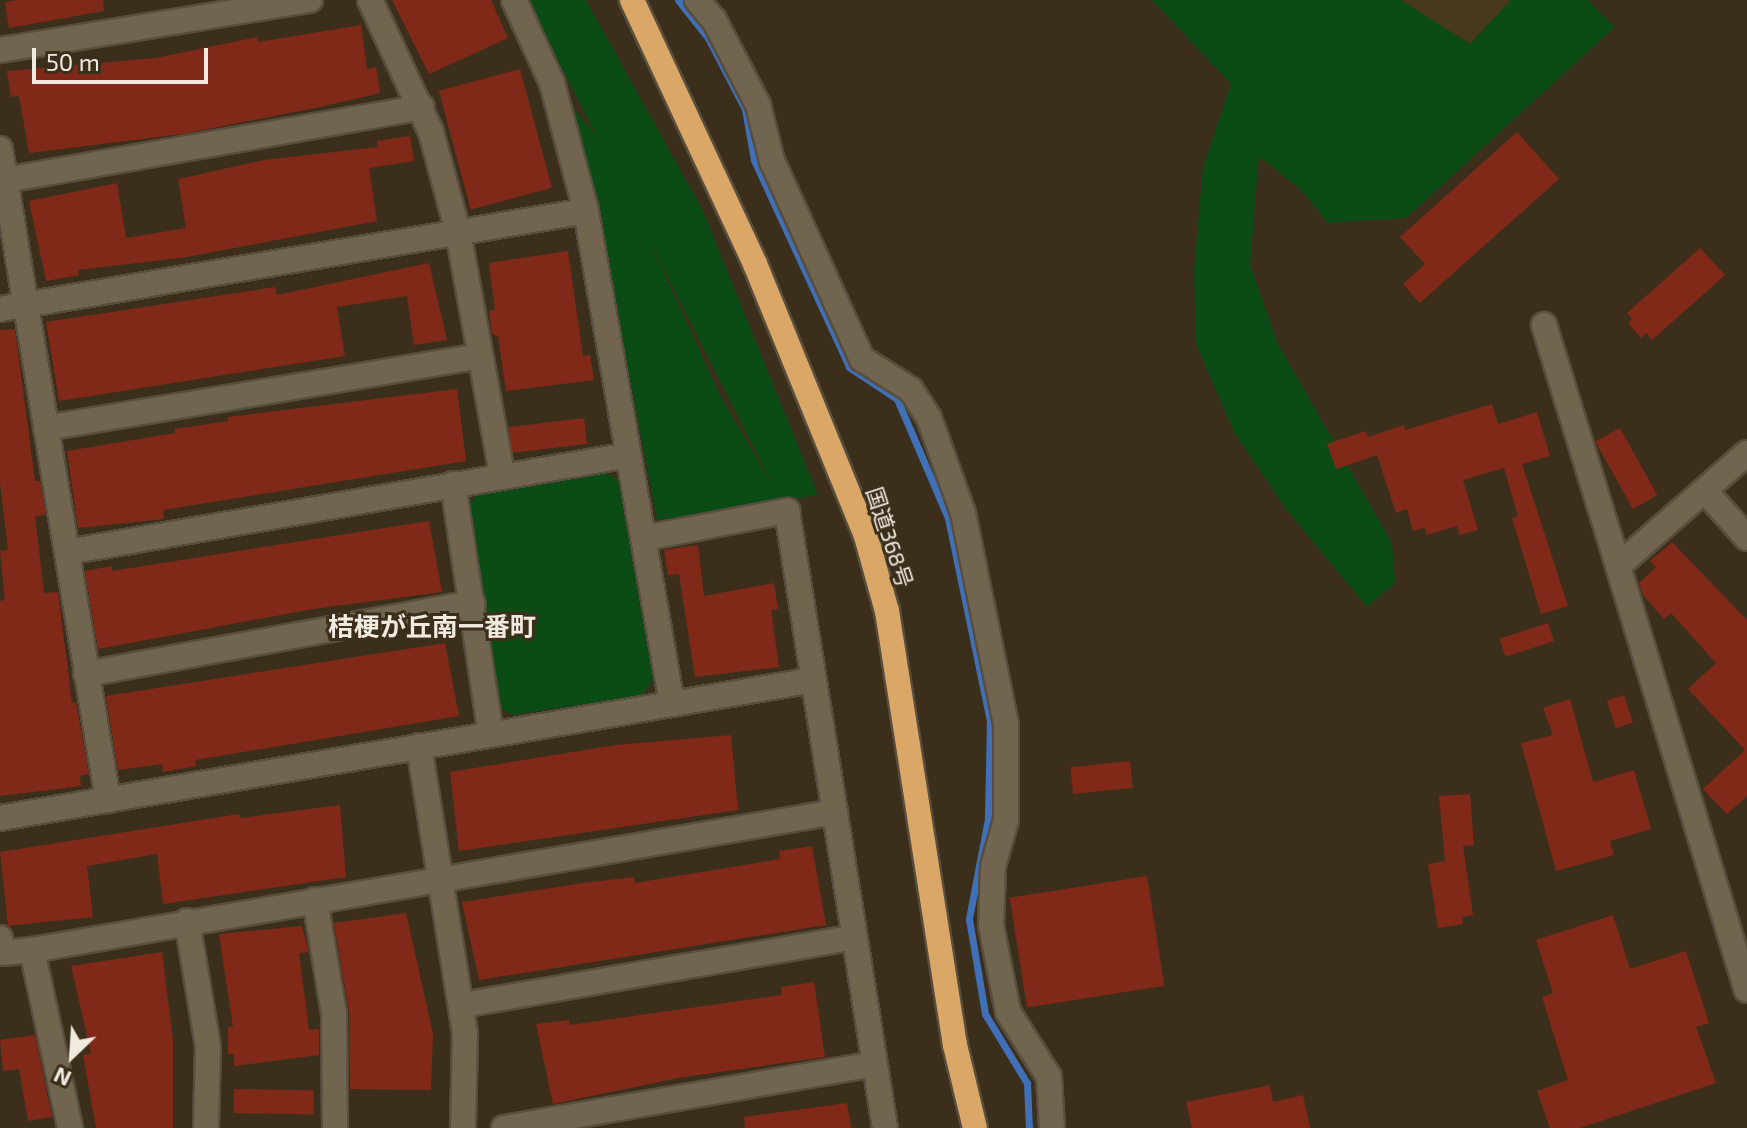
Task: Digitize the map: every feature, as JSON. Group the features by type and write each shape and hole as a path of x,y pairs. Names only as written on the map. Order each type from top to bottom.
{"highway":[{"name":"国道368号","path":"632,0 755,264 866,536 887,611 955,1045 975,1128"}],"street":[{"path":"0,50 310,0"},
{"path":"370,0 422,107 458,232 502,475"},
{"path":"514,0 552,83 586,211 672,702"},
{"path":"697,0 714,20 758,105 772,161 862,359 897,377 917,399 929,418 963,513 1006,724 1006,820 993,866 991,925 1008,1012 1049,1077 1052,1128"},
{"path":"5,180 422,107"},
{"path":"0,149 108,800"},
{"path":"0,309 586,211"},
{"path":"1544,325 1747,990"},
{"path":"46,428 480,356"},
{"path":"1618,566 1747,453"},
{"path":"67,552 629,455"},
{"path":"453,484 491,734"},
{"path":"1705,491 1747,538"},
{"path":"645,538 787,511 885,1128"},
{"path":"86,674 473,603"},
{"path":"0,818 813,680"},
{"path":"419,746 462,1005 466,1062 463,1128"},
{"path":"1,948 32,950 442,877 835,812"},
{"path":"315,900 334,1013 335,1128"},
{"path":"187,921 208,1046 206,1128"},
{"path":"462,1005 854,937"},
{"path":"32,950 70,1128"},
{"path":"504,1128 875,1064"}],"shaded area":[{"path":"1401,0 1511,0 1470,44"}],"green space":[{"path":"527,0 586,0 703,211 818,495 657,520 601,228 571,106 596,135","holes":["648,238 770,481 720,395"]},
{"path":"1152,0 1401,0 1470,44 1511,0 1588,0 1615,27 1406,218 1328,223 1300,189 1259,156 1250,265 1278,344 1392,543 1395,583 1367,607 1286,509 1234,432 1196,344 1194,270 1203,167 1231,84"},
{"path":"599,470 618,479 653,679 643,695 513,715 498,706 467,506 480,491"}],"building":[{"path":"103,0 104,11 9,28 5,2"},
{"path":"392,0 491,0 508,38 429,74"},
{"path":"361,25 367,69 376,67 380,93 320,107 183,134 29,153 19,96 11,97 7,71 156,58 257,37 258,42"},
{"path":"520,69 552,188 471,210 439,91"},
{"path":"1517,132 1559,179 1420,303 1403,284 1425,264 1400,237"},
{"path":"410,136 414,161 369,168 377,221 187,257 78,270 79,275 46,281 29,201 117,183 126,238 186,228 178,179 264,160 378,147 377,141"},
{"path":"1700,248 1725,275 1652,340 1646,333 1641,338 1628,323 1632,319 1627,313"},
{"path":"568,251 583,356 590,355 594,380 506,391 498,336 492,334 489,311 495,310 489,263"},
{"path":"429,263 447,340 414,345 407,296 337,307 345,356 59,401 46,322 275,287 277,295"},
{"path":"15,329 35,481 40,481 46,515 35,516 44,593 58,592 72,703 76,702 89,774 80,776 81,786 0,796 0,601 5,600 0,551 8,550 0,483 0,330"},
{"path":"457,389 466,461 163,510 164,519 78,528 67,451 175,433 175,429 228,421 228,417"},
{"path":"1492,404 1498,424 1537,412 1550,456 1522,464 1568,606 1541,614 1512,518 1518,516 1504,468 1463,480 1478,530 1459,535 1457,526 1427,535 1425,528 1413,531 1407,509 1396,513 1377,455 1336,469 1327,444 1366,431 1368,437 1404,425 1405,430"},
{"path":"584,418 587,444 512,453 509,427"},
{"path":"1620,428 1657,495 1633,509 1596,442"},
{"path":"429,521 442,592 313,609 98,649 85,571 112,566 112,571"},
{"path":"1672,542 1747,620 1747,796 1727,814 1703,789 1745,750 1688,689 1716,663 1671,613 1664,619 1643,595 1639,583 1656,567 1650,561"},
{"path":"698,545 704,596 774,583 778,609 771,610 779,667 695,677 679,574 668,575 664,550"},
{"path":"1548,623 1554,641 1505,657 1499,639"},
{"path":"445,643 459,716 195,760 196,766 163,772 162,764 118,770 106,696"},
{"path":"1624,695 1633,723 1616,728 1607,701"},
{"path":"1570,699 1593,782 1634,770 1651,829 1610,841 1614,855 1556,871 1521,743 1553,735 1543,708"},
{"path":"731,735 738,810 459,851 450,772 616,745"},
{"path":"1130,761 1133,788 1073,794 1070,767"},
{"path":"1470,794 1474,845 1463,846 1473,915 1462,917 1463,924 1438,928 1428,864 1445,861 1439,796"},
{"path":"340,805 346,877 163,904 157,854 87,866 93,917 8,926 0,852 239,814 240,818"},
{"path":"812,846 826,925 479,980 462,902 634,877 635,883 780,859 779,851"},
{"path":"1147,876 1164,986 1027,1007 1010,898"},
{"path":"406,913 433,1034 431,1090 350,1089 349,1011 334,923"},
{"path":"1613,915 1630,969 1686,951 1709,1023 1696,1027 1716,1083 1580,1128 1550,1128 1537,1091 1568,1080 1542,997 1553,993 1536,940"},
{"path":"302,926 309,952 299,953 309,1030 319,1029 319,1055 234,1066 234,1054 228,1054 228,1027 233,1027 219,934"},
{"path":"162,952 173,1040 173,1128 96,1128 83,1055 91,1053 71,966"},
{"path":"814,982 825,1057 678,1078 553,1104 536,1024 569,1020 570,1025 782,995 781,987"},
{"path":"35,1035 52,1117 28,1121 19,1069 3,1071 0,1040"},
{"path":"1270,1085 1273,1102 1303,1095 1310,1128 1192,1128 1186,1102"},
{"path":"234,1089 314,1090 314,1114 234,1113"},
{"path":"847,1103 851,1128 745,1128 744,1117"}],"waterway":[{"path":"678,0 708,38 745,109 754,160 849,367 897,399 948,518 990,720 988,819 969,919 985,1014 1027,1083 1029,1128"}],"district":[{"name":"桔梗が丘南一番町","path":"432,626"}]}
